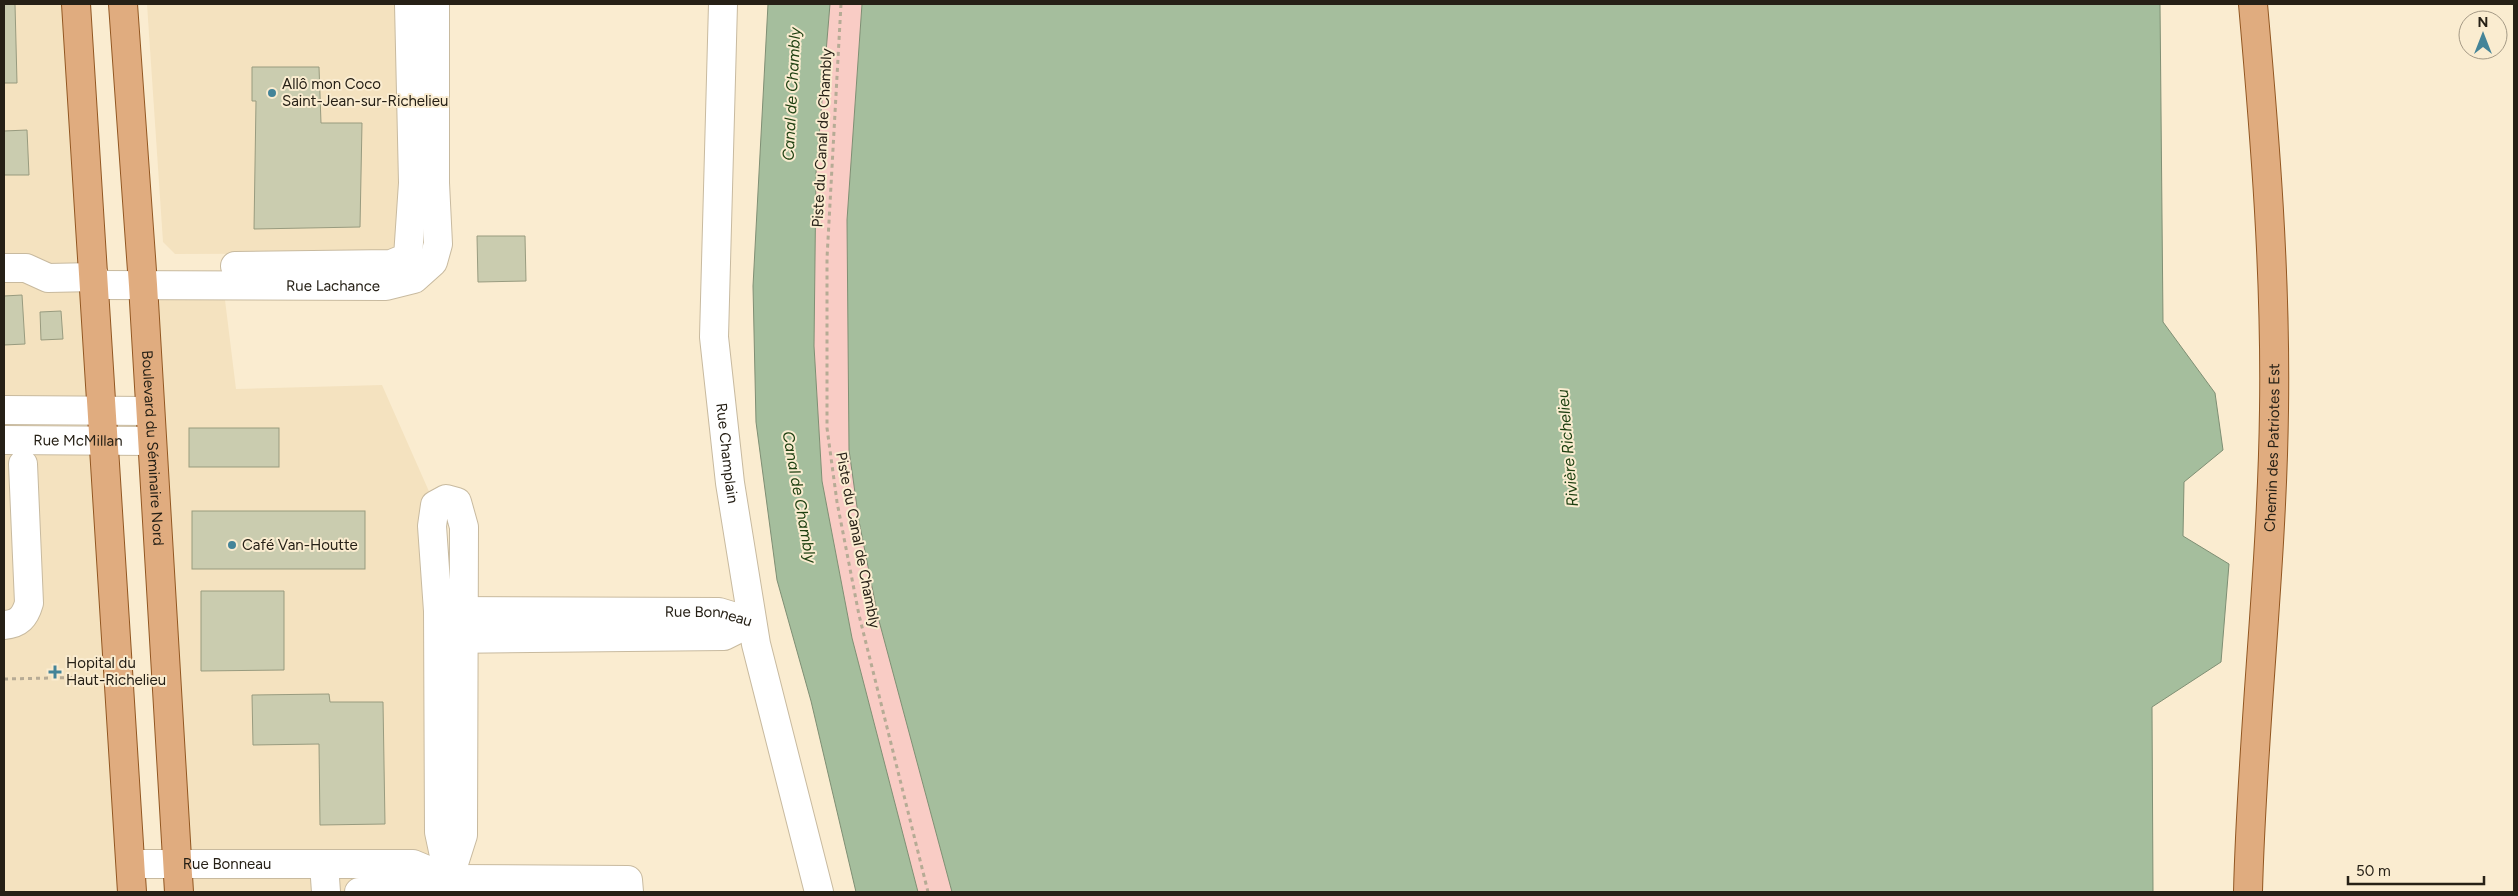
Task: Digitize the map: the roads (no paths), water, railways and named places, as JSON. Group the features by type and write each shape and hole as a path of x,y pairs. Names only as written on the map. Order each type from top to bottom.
{"main road":[{"path":"76,4 106,440 132,892"},
{"name":"Boulevard du Séminaire Nord","path":"123,4 179,892"},
{"name":"Chemin des Patriotes Est","path":"2248,892 2250,816 2269,547 2274,376 2270,218 2253,4"}],"street":[{"name":"Rue Lachance","path":"4,268 26,268 48,278 223,275 386,286 414,279 421,260 438,244 424,183 422,39 409,4"},
{"name":"Rue Lachance","path":"422,39 435,4"},
{"name":"Rue Champlain","path":"723,4 714,337 730,483 756,644 819,892"},
{"name":"Rue McMillan","path":"4,410 149,411"},
{"name":"Rue McMillan","path":"4,440 151,441"},
{"path":"4,625 18,622 25,615 29,603 23,464"},
{"name":"Rue Bonneau","path":"450,612 719,612 752,622"},
{"path":"449,879 463,836 438,638 450,612"},
{"path":"450,612 465,639 451,742"},
{"name":"Rue Bonneau","path":"438,638 724,636 752,622"},
{"name":"Rue Bonneau","path":"131,864 414,864 449,879"},
{"path":"324,864 326,892"},
{"name":"Rue Bonneau","path":"360,892 413,892 449,879 628,880 628,892"}],"water":[{"name":"Canal de Chambly","path":"768,4 830,4 816,173 814,346 822,481 852,638 918,892 856,892 811,701 777,580 756,422 753,286"},
{"name":"Rivière Richelieu","path":"862,4 2160,4 2163,322 2215,393 2223,450 2184,482 2183,536 2229,564 2221,662 2152,707 2153,892 952,892 878,617 859,521 849,450 847,220"}],"place":[{"name":"Allô mon Coco Saint-Jean-sur-Richelieu","path":"272,93"},
{"name":"Café Van-Houtte","path":"232,545"},
{"name":"Hopital du Haut-Richelieu","path":"55,672"}]}
